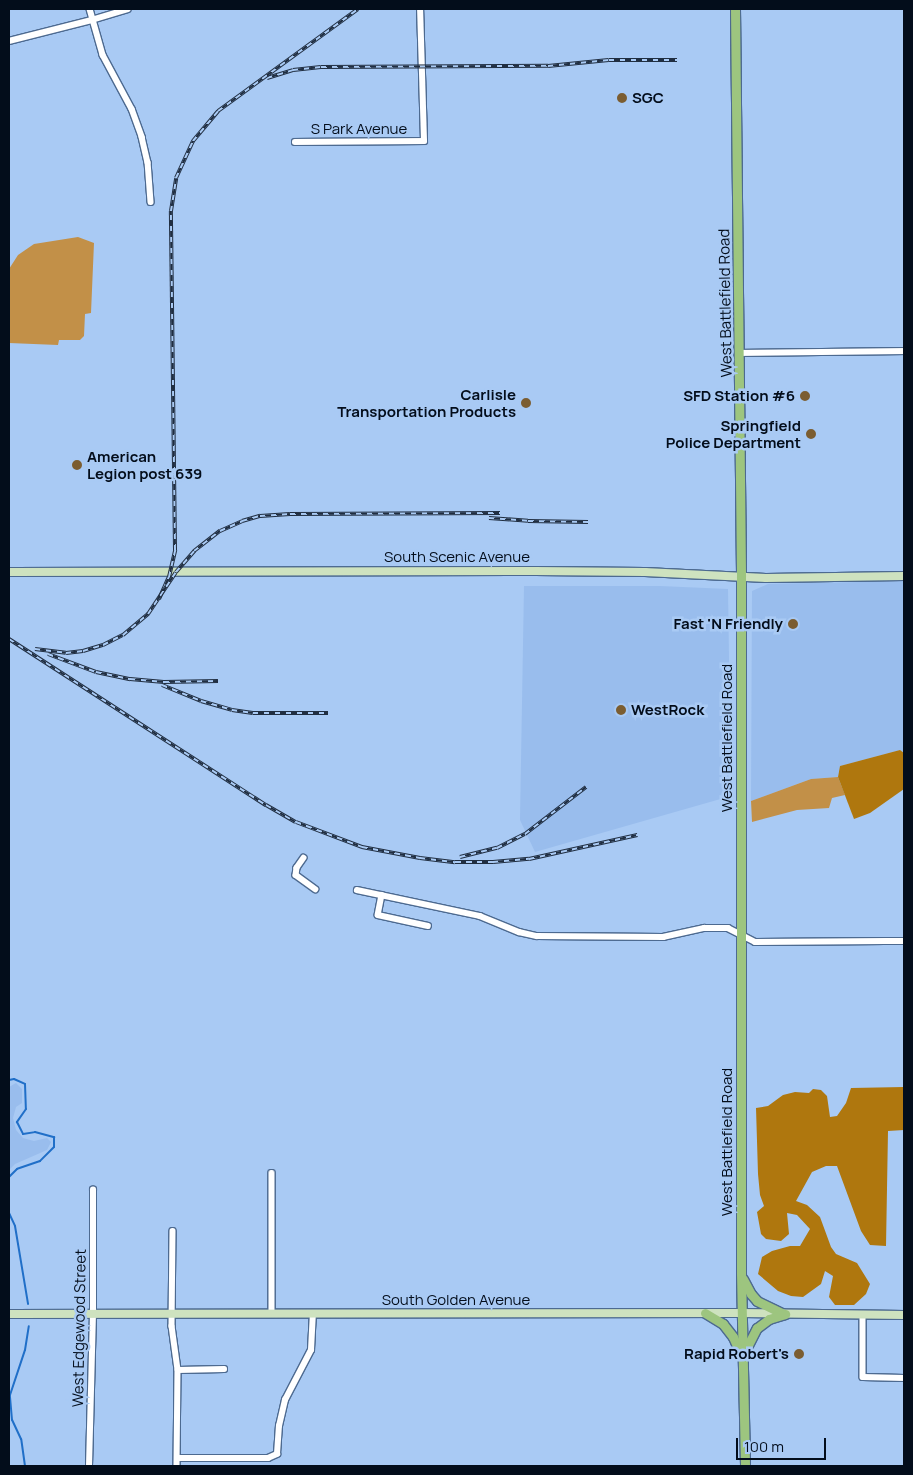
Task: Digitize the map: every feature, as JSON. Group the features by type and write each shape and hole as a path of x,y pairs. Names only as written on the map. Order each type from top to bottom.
{"main road":[{"name":"West Battlefield Road","path":"735,9 741,577 741,1273 745,1466"},
{"path":"741,1273 754,1298 766,1307 785,1314"},
{"path":"705,1313 715,1317 726,1327 742,1358"},
{"path":"742,1358 757,1328 769,1319 785,1314"}],"street":[{"path":"90,9 103,55 132,109 142,137 148,162 151,202"},
{"path":"9,41 128,9"},
{"name":"S Park Avenue","path":"295,142 424,141 420,9"},
{"path":"739,352 904,352"},
{"name":"South Scenic Avenue","path":"9,572 553,571 645,572 741,577 904,576"},
{"path":"304,858 297,868 296,875 315,890"},
{"path":"357,890 480,916 519,932 536,936 663,937 704,928 728,928 755,942 904,941"},
{"path":"382,895 378,915 428,926"},
{"path":"272,1173 272,1314"},
{"name":"West Edgewood Street","path":"89,1466 93,1314 93,1190"},
{"path":"173,1231 172,1314 178,1370 177,1466"},
{"name":"South Golden Avenue","path":"9,1314 742,1313 904,1315"},
{"path":"178,1458 268,1458 275,1456 278,1451 279,1426 285,1400 311,1350 313,1314"},
{"path":"863,1315 863,1377 904,1378"},
{"path":"178,1370 224,1369"}],"shaded area":[{"path":"78,237 94,243 91,313 85,314 84,336 80,340 59,340 58,345 9,343 9,269 18,255 34,244"},
{"path":"904,581 904,753 900,750 840,766 838,777 811,779 751,801 752,591 768,584"},
{"path":"524,586 660,586 728,589 731,796 535,852 520,820"},
{"path":"900,750 904,753 904,789 870,813 854,819 838,777 840,766"},
{"path":"838,777 845,795 832,798 829,808 797,810 752,822 751,801 811,779"},
{"path":"16,1083 22,1089 22,1103 16,1107 13,1118 16,1130 23,1138 34,1141 47,1138 51,1142 47,1150 15,1164 9,1170 9,1087"},
{"path":"904,1087 904,1130 888,1131 886,1246 870,1245 861,1231 837,1166 826,1166 812,1172 796,1201 807,1205 820,1217 831,1247 836,1254 857,1263 870,1284 866,1294 854,1305 835,1305 829,1297 833,1276 825,1271 821,1284 803,1297 791,1296 778,1291 758,1274 762,1257 772,1251 790,1246 800,1246 810,1229 797,1215 787,1213 789,1234 781,1241 766,1239 761,1234 757,1212 764,1206 760,1195 758,1174 756,1108 768,1106 783,1095 795,1092 809,1093 813,1089 821,1090 827,1096 830,1117 837,1116 846,1103 851,1088"}],"waterway":[{"path":"9,1080 14,1079 25,1084 26,1109 17,1122 23,1134 35,1132 54,1137 54,1147 40,1161 17,1169 9,1177"},
{"path":"9,1213 15,1226 28,1304"},
{"path":"25,1466 21,1439 12,1420 10,1395 25,1350 29,1326"}],"railway":[{"path":"159,599 169,577 175,550 171,211 176,178 193,141 218,111 358,9"},
{"path":"267,78 293,70 321,67 548,66 609,60 677,60"},
{"path":"35,649 66,653 83,651 103,645 123,635 148,614 176,572 194,551 220,531 242,521 260,516 290,514 500,513"},
{"path":"489,518 588,522"},
{"path":"9,639 266,805 296,822 362,847 420,858 455,862 493,862 529,859 637,835"},
{"path":"48,654 96,672 130,679 164,682 218,681"},
{"path":"162,685 201,701 232,710 253,713 328,713"},
{"path":"460,857 497,848 525,834 586,787"}],"place":[{"name":"SGC","path":"622,98"},
{"name":"SFD Station #6","path":"805,396"},
{"name":"Carlisle Transportation Products","path":"526,403"},
{"name":"Springfield Police Department","path":"811,434"},
{"name":"American Legion post 639","path":"77,465"},
{"name":"Fast 'N Friendly","path":"793,624"},
{"name":"WestRock","path":"621,710"},
{"name":"Rapid Robert's","path":"799,1354"}]}
